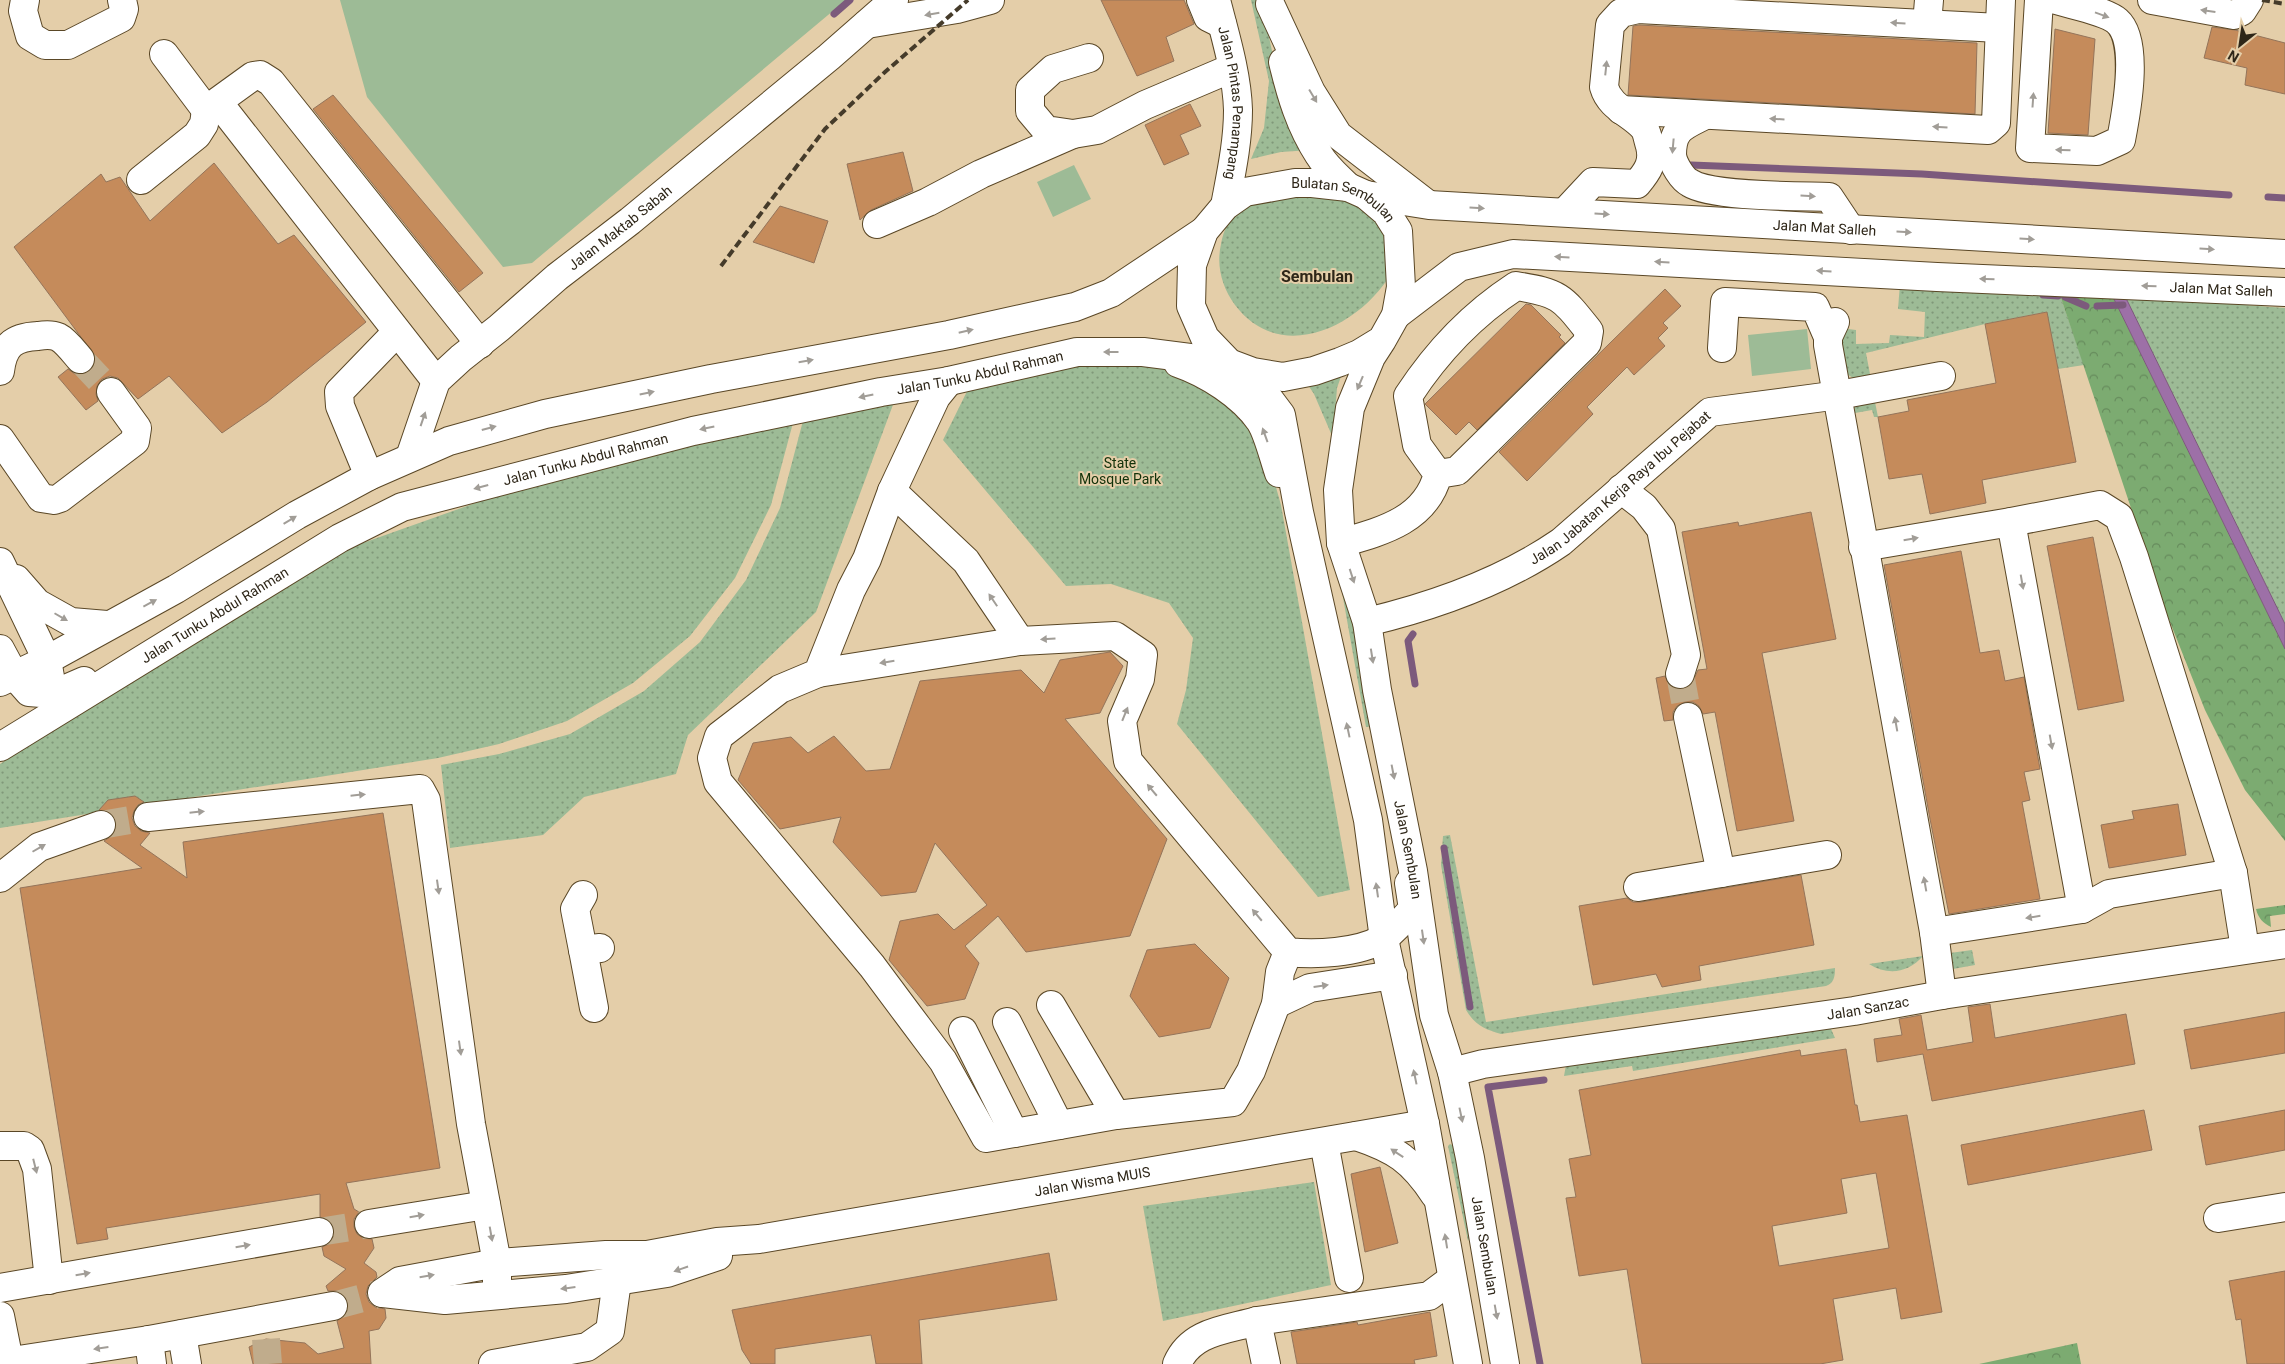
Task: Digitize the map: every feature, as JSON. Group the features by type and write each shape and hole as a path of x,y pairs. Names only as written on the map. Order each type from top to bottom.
{"main road":[{"path":"25,0 23,11 30,36 45,45 68,45 121,18 124,9 122,0"},
{"name":"Jalan Maktab Sabah","path":"436,382 557,277 630,221 894,0"},
{"path":"1201,0 1208,17 1219,12"},
{"path":"1621,110 1988,130 1996,123 2001,0"},
{"path":"2039,0 2030,148 2097,151 2121,140 2129,99 2128,50 2125,30 2116,20 2056,0"},
{"path":"2152,0 2234,15 2242,11 2249,0"},
{"path":"866,24 957,9 978,1"},
{"path":"1270,2 1294,106 1320,157 1357,191"},
{"path":"1270,2 1310,92 1338,135 1429,205"},
{"path":"1565,212 1593,182 1637,184 1648,171 1652,156 1645,128 1606,96 1604,87 1610,25 1622,6 1638,9 1691,6 1928,12 1999,28"},
{"name":"Jalan Pintas Penampang","path":"1219,12 1232,68 1238,109 1234,155 1225,206"},
{"path":"164,54 212,106 436,382 410,457"},
{"path":"1073,134 1046,130 1030,111 1030,90 1053,69 1089,58"},
{"path":"877,224 928,202 981,174 1073,134 1097,130 1146,105 1232,68"},
{"path":"141,180 197,135 212,106 253,76 260,75 271,82 489,336"},
{"path":"1705,115 1680,128 1672,140 1672,158 1680,173 1690,184 1725,193 1830,197 1852,230"},
{"name":"Bulatan Sembulan","path":"1295,183 1357,191 1386,212 1398,231 1401,287 1396,315 1382,340 1359,354 1340,362 1314,371 1283,377 1254,372 1229,363 1205,338 1191,306 1190,284 1192,265 1204,231 1225,206 1245,192 1295,183"},
{"name":"Jalan Mat Salleh","path":"1357,191 1429,205 2285,254"},
{"path":"7,679 47,660 107,625 176,589 297,515 369,476 410,457 483,430 545,414 711,379 949,335 1075,307 1111,293 1204,231"},
{"name":"Jalan Mat Salleh","path":"1396,315 1459,268 1513,254 1937,277 2285,292"},
{"path":"1516,286 1549,292 1568,304 1589,331 1587,343 1458,471 1438,474 1417,445 1408,396 1426,368 1489,304 1516,286"},
{"path":"1722,348 1725,302 1816,307 1832,329 1830,356 1839,395 1863,547 1934,932 1942,995"},
{"path":"1,361 9,346 10,332 55,336 63,340 80,359"},
{"path":"369,476 340,406 339,392 397,332"},
{"name":"Jalan Sembulan","path":"1382,340 1371,357 1350,408 1338,490 1342,543 1367,622 1377,690 1413,871 1434,1015 1452,1072 1470,1158 1505,1364"},
{"name":"Jalan Tunku Abdul Rahman","path":"0,745 340,538 402,508 692,431 881,392 949,382 1077,352 1143,352 1229,363"},
{"path":"1143,352 1197,370 1236,397 1261,422 1281,480 1299,512"},
{"path":"1229,363 1260,387 1281,415 1299,512 1368,820 1384,938 1425,1124 1468,1364"},
{"name":"Jalan Jabatan Kerja Raya Ibu Pejabat","path":"1367,622 1408,612 1517,568 1561,542 1710,412 1839,395 1941,376"},
{"path":"818,672 851,590 867,559 892,491 936,397 949,382"},
{"path":"0,439 41,498 54,500 60,498 135,441 137,428 111,392"},
{"path":"1342,543 1379,532 1406,519 1433,491 1438,474"},
{"path":"892,491 966,561 1020,641"},
{"path":"1615,494 1644,507 1661,529 1686,656 1680,674 1670,656 1644,535 1615,494"},
{"path":"1863,547 2100,505 2119,517 2137,566 2233,873 2245,949"},
{"path":"2011,522 2082,909"},
{"path":"1307,541 1317,555 1334,607 1367,622"},
{"path":"0,562 38,603 71,622 107,625"},
{"path":"0,562 47,660 51,681 23,720 0,745"},
{"path":"0,649 7,679 29,692 54,694 62,692 214,615"},
{"path":"1288,952 1280,972 1276,1004 1251,1071 1234,1102 1116,1115 986,1138 943,1061 896,998 718,782 712,758 719,736 780,689 818,672 1020,641 1115,636 1143,655 1140,679 1122,721 1128,761 1288,952 1312,955 1366,946 1384,938 1413,909 1409,879 1413,871"},
{"path":"1688,717 1721,873"},
{"path":"148,817 420,789 426,800 471,1124 497,1263 497,1294"},
{"path":"0,878 39,847 101,826"},
{"path":"1638,887 1827,855"},
{"path":"1934,932 2082,909 2109,894 2233,873"},
{"path":"583,895 575,909 591,949 594,1008"},
{"name":"Jalan Sanzac","path":"1452,1072 1483,1064 1784,1019 1854,1011 1942,995 2285,944"},
{"path":"1276,1004 1310,988 1393,975"},
{"path":"1051,1005 1116,1115"},
{"path":"1425,1124 1439,1093 1430,1038 1434,1015"},
{"path":"1007,1022 1059,1125"},
{"path":"964,1031 1014,1133"},
{"path":"1425,1124 1470,1158"},
{"name":"Jalan Wisma MUIS","path":"759,1239 1425,1124"},
{"path":"1356,1136 1383,1145 1400,1154 1413,1165 1440,1203"},
{"path":"1324,1142 1349,1278"},
{"path":"0,1146 24,1146 30,1150 37,1169 49,1280"},
{"path":"369,1224 486,1204"},
{"path":"2218,1218 2285,1207"},
{"path":"1177,1364 1189,1346 1199,1337 1257,1322 1429,1296 1452,1279 1468,1261 1481,1229"},
{"path":"0,1288 319,1232"},
{"path":"759,1239 667,1273 566,1289 445,1300 382,1293 400,1281 497,1263 606,1254 647,1255 717,1242 759,1239"},
{"path":"493,1364 587,1347 610,1331 616,1281"},
{"path":"0,1316 4,1362 150,1352 182,1334 265,1329 334,1306"},
{"path":"1257,1322 1266,1364"},
{"path":"182,1334 187,1364"}],"green space":[{"path":"340,0 846,0 532,263 503,267 367,97"},
{"path":"1251,0 1261,0 1278,79 1311,150 1281,152 1251,159 1264,128 1269,81"},
{"path":"1074,165 1091,199 1053,217 1037,182"},
{"path":"1305,183 1381,213 1392,272 1361,309 1341,322 1319,332 1297,336 1275,333 1254,323 1235,305 1221,276 1219,260 1223,234 1237,211 1263,197"},
{"path":"1900,284 2059,292 2084,365 2058,369 2046,312 1985,324 1866,353 1870,374 1863,380 1853,378 1847,374 1839,337 1848,329 1856,330 1856,344 1889,343 1890,335 1924,337 1925,312 1898,309"},
{"path":"2059,292 2112,295 2285,649 2285,841 2245,790 2205,710 2164,607"},
{"path":"2125,296 2285,308 2285,624"},
{"path":"1807,329 1811,369 1752,376 1748,335"},
{"name":"State Mosque Park","path":"1108,351 1212,377 1255,413 1281,505 1350,890 1318,897 1177,724 1186,690 1193,638 1169,603 1111,584 1066,586 943,440 977,371"},
{"path":"1347,359 1337,388 1333,438 1314,394 1296,367"},
{"path":"1874,397 1878,417 1874,417 1872,410 1855,413 1854,401"},
{"path":"894,402 816,612 688,735 676,774 584,797 543,835 450,848 441,765 499,754 570,734 644,691 700,642 746,580 780,508 804,417"},
{"path":"794,419 771,505 735,578 690,636 633,683 567,721 499,744 438,758 0,828 0,764 315,560 557,474"},
{"path":"1342,592 1362,615 1375,726 1366,727"},
{"path":"1450,835 1486,1022 1835,968 1834,979 1826,986 1501,1034 1490,1030 1480,1026 1466,1010 1441,865 1443,836"},
{"path":"2285,905 2285,914 2270,916 2271,927 2261,920 2256,909"},
{"path":"1972,950 1975,965 1953,969 1950,953"},
{"path":"1923,956 1911,966 1898,971 1883,970 1869,964"},
{"path":"1827,1027 1831,1029 1835,1038 1633,1071 1632,1066 1564,1076 1566,1065"},
{"path":"1450,1144 1454,1146 1477,1223 1468,1241 1448,1146"},
{"path":"1314,1182 1331,1285 1163,1321 1143,1206"},
{"path":"2077,1343 2081,1364 1979,1364"}],"shaded area":[{"path":"2112,295 2125,296 2285,624 2285,649"}],"building":[{"path":"1101,0 1184,0 1194,24 1166,37 1174,61 1137,76"},
{"path":"1633,26 1977,43 1975,114 1628,95"},
{"path":"2212,27 2235,30 2285,43 2285,94 2245,85 2247,68 2204,58"},
{"path":"2055,29 2095,39 2088,135 2048,133"},
{"path":"333,95 483,273 459,292 313,109"},
{"path":"1190,104 1201,126 1180,135 1189,154 1164,165 1145,125"},
{"path":"903,152 913,191 871,210 860,220 847,164"},
{"path":"214,163 278,244 294,235 366,322 267,402 222,433 169,376 138,399 118,378 110,376 102,379 97,386 96,394 98,401 86,410 58,377 68,369 75,374 90,371 95,364 95,356 14,247 101,174 106,182 120,177 150,221"},
{"path":"780,206 828,221 814,263 753,242"},
{"path":"1665,289 1681,306 1663,323 1668,328 1658,338 1665,346 1634,375 1627,367 1587,407 1593,414 1527,481 1499,452"},
{"path":"1526,304 1531,305 1561,335 1559,337 1565,343 1477,430 1469,422 1456,435 1425,404"},
{"path":"2047,312 2076,462 1982,480 1986,503 1930,514 1922,474 1889,479 1878,417 1909,411 1907,400 1996,383 1985,324"},
{"path":"1811,512 1836,639 1762,653 1794,821 1737,831 1715,712 1703,714 1699,706 1693,702 1685,702 1677,706 1673,712 1673,720 1664,721 1656,678 1665,676 1669,685 1676,689 1683,689 1691,685 1698,670 1707,669 1682,532 1738,522 1739,526"},
{"path":"2093,537 2124,701 2078,710 2047,546"},
{"path":"1961,551 1980,653 1999,650 2005,681 2024,677 2040,769 2024,772 2030,800 2022,802 2040,899 1949,914 1884,565"},
{"path":"1110,652 1123,666 1100,713 1065,719 1167,839 1130,936 1026,952 998,916 965,946 979,963 965,999 927,1006 889,960 900,921 938,914 954,930 987,905 935,843 916,892 881,896 833,842 841,817 780,829 738,780 753,743 791,737 808,753 834,736 866,771 890,769 920,681 1021,670 1044,693 1060,660"},
{"path":"135,796 144,802 138,805 134,811 132,818 135,826 141,831 150,833 140,845 187,878 183,842 383,813 440,1168 346,1183 354,1209 359,1212 354,1219 354,1227 357,1234 363,1238 372,1239 374,1248 364,1263 376,1272 377,1277 368,1286 366,1294 369,1302 375,1307 385,1309 386,1318 379,1329 369,1331 371,1364 253,1364 249,1347 266,1339 305,1343 318,1354 344,1348 337,1321 348,1312 348,1303 345,1296 338,1291 328,1291 326,1286 346,1269 324,1256 322,1247 329,1244 333,1238 334,1230 331,1222 320,1217 320,1194 106,1228 108,1239 77,1244 20,888 142,868 104,841 113,835 116,828 116,820 111,813 99,810 108,800"},
{"path":"2178,804 2186,855 2109,868 2101,825 2134,819 2132,811"},
{"path":"1801,875 1814,945 1699,966 1701,980 1662,987 1656,974 1593,985 1579,906 1627,898 1633,902 1641,902"},
{"path":"1195,944 1229,978 1210,1028 1159,1037 1130,996 1147,950"},
{"path":"1990,1004 1995,1038 2126,1014 2135,1064 1932,1101 1923,1054 1877,1062 1874,1039 1902,1035 1899,1019 1921,1015 1927,1050 1973,1042 1968,1007"},
{"path":"2285,1012 2285,1053 2191,1069 2184,1030"},
{"path":"1846,1049 1855,1105 1857,1105 1860,1122 1907,1115 1942,1312 1901,1319 1896,1288 1833,1299 1843,1360 1820,1364 1642,1364 1627,1269 1579,1276 1566,1198 1576,1197 1569,1159 1591,1155 1579,1090 1800,1050 1801,1056","holes":["1876,1173 1889,1248 1779,1266 1772,1226 1847,1213 1841,1179"]},
{"path":"2144,1110 2152,1150 1968,1185 1961,1145"},
{"path":"2285,1110 2285,1150 2206,1165 2199,1126"},
{"path":"1380,1167 1398,1243 1365,1252 1351,1174"},
{"path":"1049,1253 1057,1300 919,1320 922,1364 876,1364 871,1335 775,1349 775,1364 751,1364 742,1350 732,1310"},
{"path":"2285,1271 2285,1364 2247,1364 2241,1319 2236,1320 2229,1281"},
{"path":"1430,1312 1437,1356 1414,1360 1415,1364 1297,1364 1291,1332 1357,1322 1358,1325"}],"waterway":[{"path":"834,14 850,0"},
{"path":"1691,165 1922,174 2229,195"},
{"path":"2268,197 2285,198"},
{"path":"2043,295 2058,296"},
{"path":"2065,297 2086,306"},
{"path":"2097,306 2123,305"},
{"path":"1413,634 1408,641 1415,684"},
{"path":"1444,848 1470,1007"},
{"path":"1540,1364 1488,1087 1544,1080"}],"tunnel":[{"path":"80,359 111,392"},
{"path":"1680,674 1688,717"},
{"path":"101,825 148,817"},
{"path":"319,1232 369,1224"},
{"path":"333,1306 382,1293"},
{"path":"266,1339 268,1364"}],"railway":[{"path":"721,266 825,129 885,72 968,0"},
{"path":"2262,0 2285,4"}],"district":[{"name":"Sembulan","path":"1317,276"}]}
